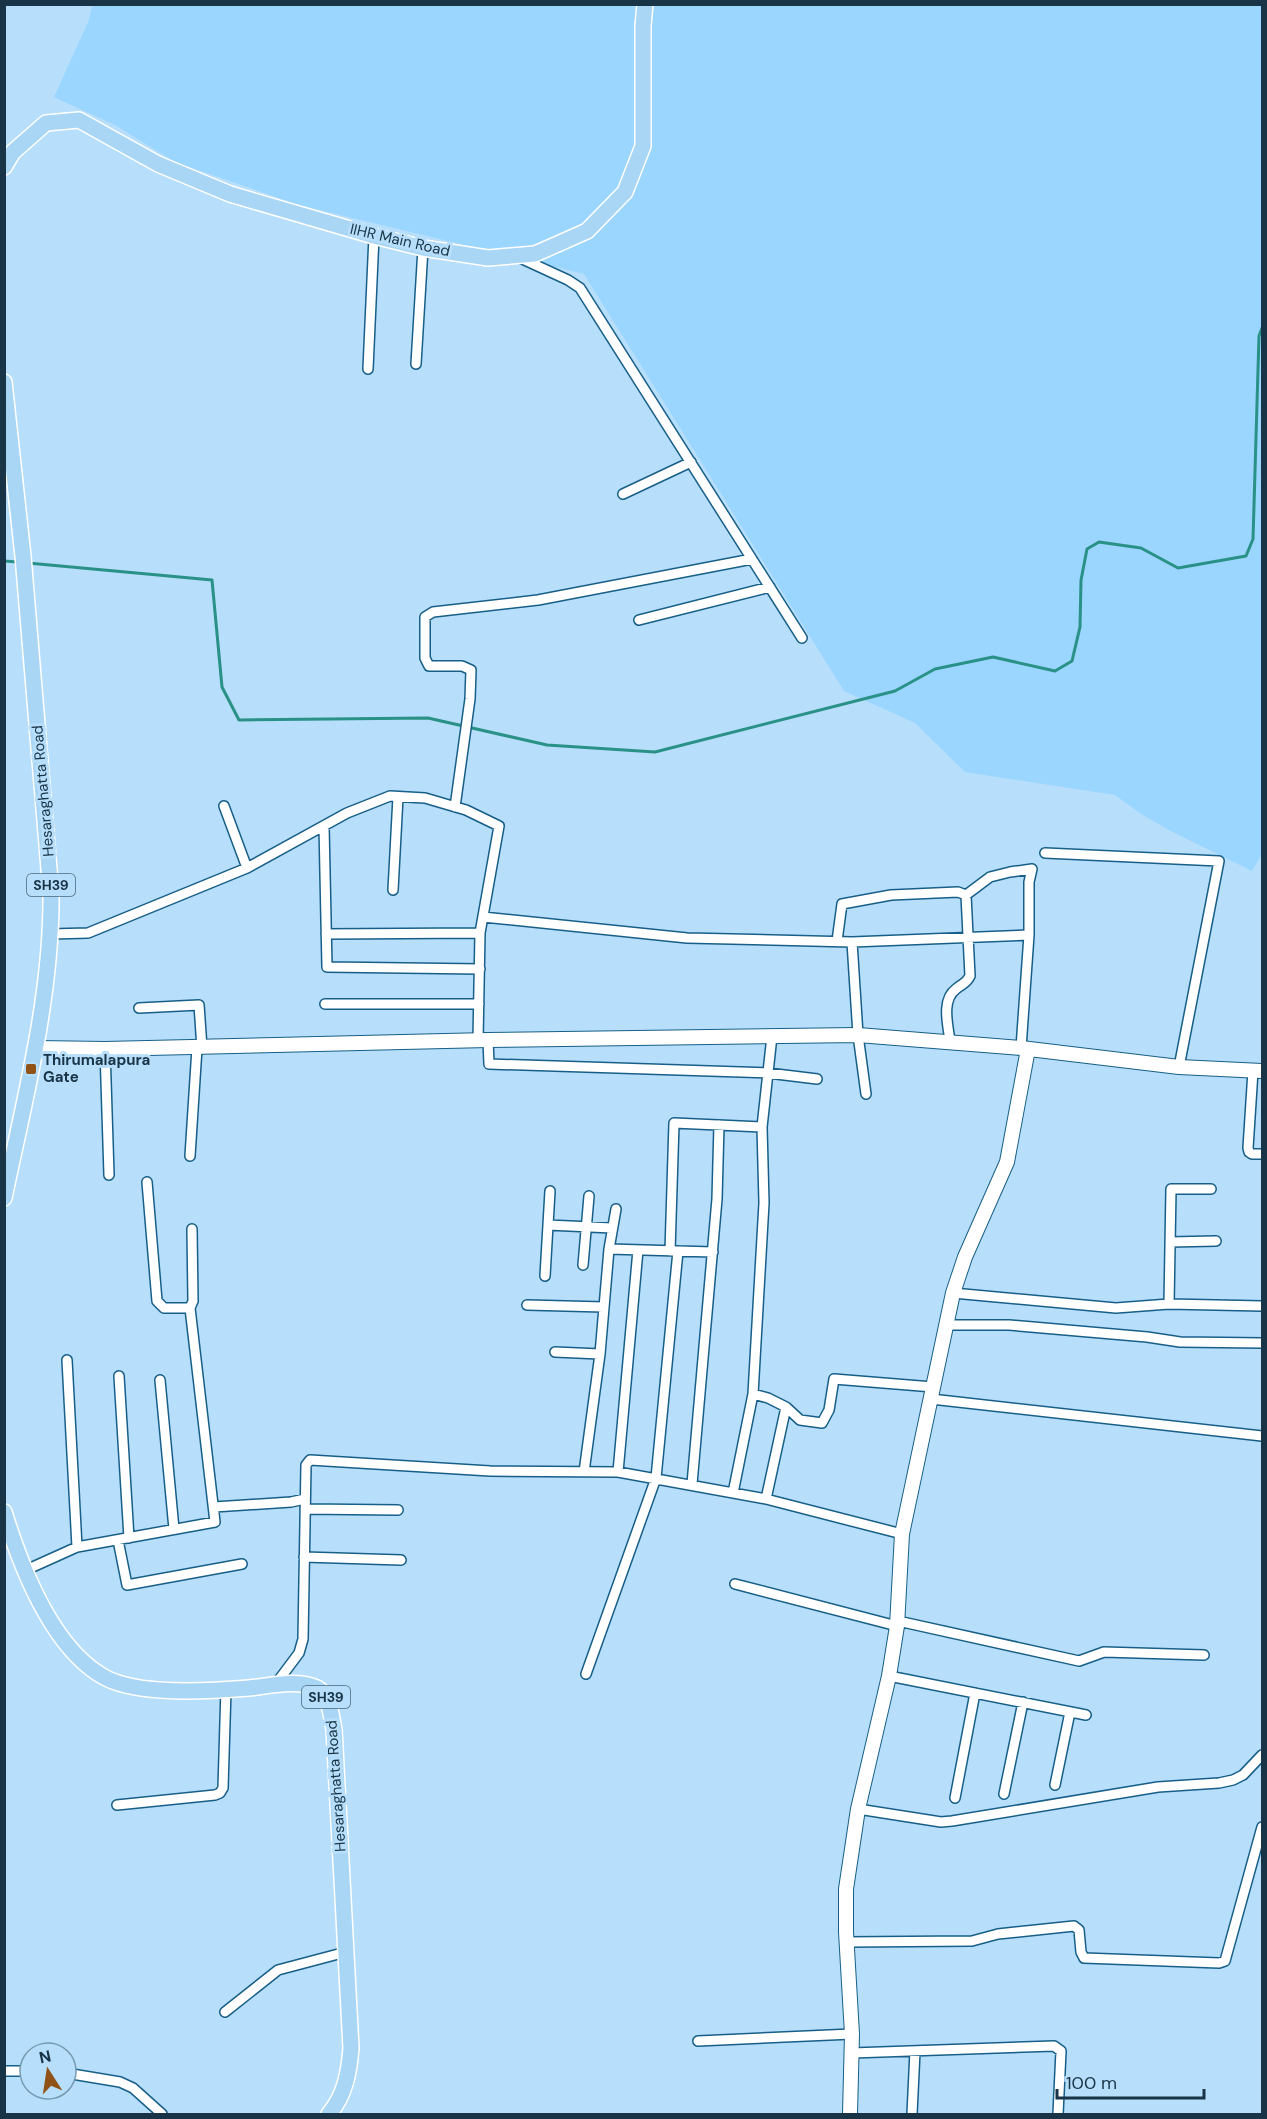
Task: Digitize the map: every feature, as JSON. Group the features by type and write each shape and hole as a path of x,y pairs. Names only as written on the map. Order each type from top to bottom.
{"main road":[{"name":"IIHR Main Road","path":"4,167 13,152 46,123 79,120 158,164 230,194 423,248 488,258 535,254 587,231 625,192 643,146 645,4"},
{"name":"Hesaraghatta Road","path":"4,1198 37,1048 51,934 51,893 24,563 5,387"},
{"name":"Hesaraghatta Road","path":"4,1512 15,1547 39,1598 62,1638 88,1667 106,1678 137,1688 170,1690 226,1689 289,1684 317,1689 325,1696 334,1729 351,2041 349,2073 341,2098 329,2115"}],"street":[{"path":"368,369 374,236"},
{"path":"416,364 423,248"},
{"path":"516,256 568,279 580,288 802,638"},
{"path":"622,494 691,462"},
{"path":"455,807 470,699 471,670 462,666 429,666 425,658 425,617 433,612 538,600 752,559"},
{"path":"639,620 770,587"},
{"path":"51,934 88,933 247,868 348,813 390,796 426,798 466,810 500,826 480,933 479,1004 483,1040 489,1065 768,1073 817,1079"},
{"path":"393,890 398,797"},
{"path":"224,806 247,868"},
{"path":"324,826 327,967 480,969"},
{"path":"1045,853 1219,861 1179,1067"},
{"path":"850,2115 852,2034 846,1889 858,1809 889,1676 898,1623 902,1534 953,1293 964,1257 1006,1161 1024,1048 1029,882 1032,869 990,877 966,895"},
{"path":"837,941 842,904 891,895 958,892 966,895"},
{"path":"950,1041 946,1011 950,997 956,989 966,984 970,976 966,895"},
{"path":"483,917 687,938 852,942 1029,935"},
{"path":"326,934 480,933"},
{"path":"852,942 858,1035 866,1094"},
{"path":"325,1004 479,1004"},
{"path":"139,1008 199,1005 200,1048 190,1156"},
{"path":"37,1048 200,1048 483,1040 858,1035 950,1041 1179,1067 1258,1071 1249,1152 1263,1154"},
{"path":"733,1493 753,1394 764,1203 762,1127 772,1036"},
{"path":"105,1049 109,1175"},
{"path":"586,1674 656,1478 674,1251 674,1124 762,1127"},
{"path":"692,1485 717,1199 719,1125"},
{"path":"147,1182 157,1301 164,1308 190,1308"},
{"path":"1169,1304 1171,1190 1211,1189"},
{"path":"545,1276 550,1191"},
{"path":"583,1265 589,1196"},
{"path":"584,1472 600,1354 609,1249 616,1209"},
{"path":"548,1225 612,1228"},
{"path":"26,1570 77,1547 215,1522 190,1308 193,1301 192,1229"},
{"path":"1170,1242 1216,1241"},
{"path":"609,1249 713,1252"},
{"path":"618,1472 638,1250"},
{"path":"953,1293 1116,1308 1169,1304 1263,1306"},
{"path":"526,1305 604,1307"},
{"path":"945,1325 1009,1325 1180,1342 1263,1343"},
{"path":"555,1352 600,1354"},
{"path":"67,1360 77,1547"},
{"path":"119,1376 129,1538"},
{"path":"753,1394 786,1407 800,1420 822,1423 829,1410 834,1379 932,1394 1263,1436"},
{"path":"160,1380 174,1529"},
{"path":"766,1499 786,1407"},
{"path":"275,1685 299,1653 303,1639 306,1465 310,1460 490,1470 618,1472 766,1499 902,1534"},
{"path":"214,1507 291,1502 398,1510"},
{"path":"118,1540 127,1585 242,1564"},
{"path":"304,1557 401,1560"},
{"path":"735,1584 898,1623 1079,1661 1104,1653 1204,1655"},
{"path":"889,1676 1086,1715"},
{"path":"117,1804 215,1795 220,1792 223,1788 226,1689"},
{"path":"954,1798 975,1693"},
{"path":"1004,1794 1023,1702"},
{"path":"1055,1785 1070,1712"},
{"path":"858,1809 941,1822 952,1821 1158,1787 1219,1783 1243,1775 1263,1755"},
{"path":"847,1942 972,1941 998,1934 1074,1926 1079,1930 1081,1952 1084,1958 1219,1963 1225,1960 1263,1827"},
{"path":"225,2013 278,1970 346,1952"},
{"path":"698,2041 852,2034"},
{"path":"852,2053 1054,2046 1061,2051 1058,2115"},
{"path":"912,2115 915,2051"},
{"path":"78,2075 120,2082 133,2088 162,2115"}],"shaded area":[{"path":"92,5 1262,5 1262,854 1252,871 1169,830 1141,814 1115,795 965,772 915,723 844,691 584,274 299,205 175,162 115,125 54,97 89,20"}],"waterway":[{"path":"28,563 212,580 222,687 239,720 428,718 547,745 655,752 895,691 935,669 993,657 1055,671 1072,661 1080,627 1081,580 1087,549 1099,542 1141,548 1178,568 1246,556 1253,539 1259,336 1262,328"},
{"path":"4,561 18,562"}],"place":[{"name":"Thirumalapura Gate","path":"31,1069"}]}
